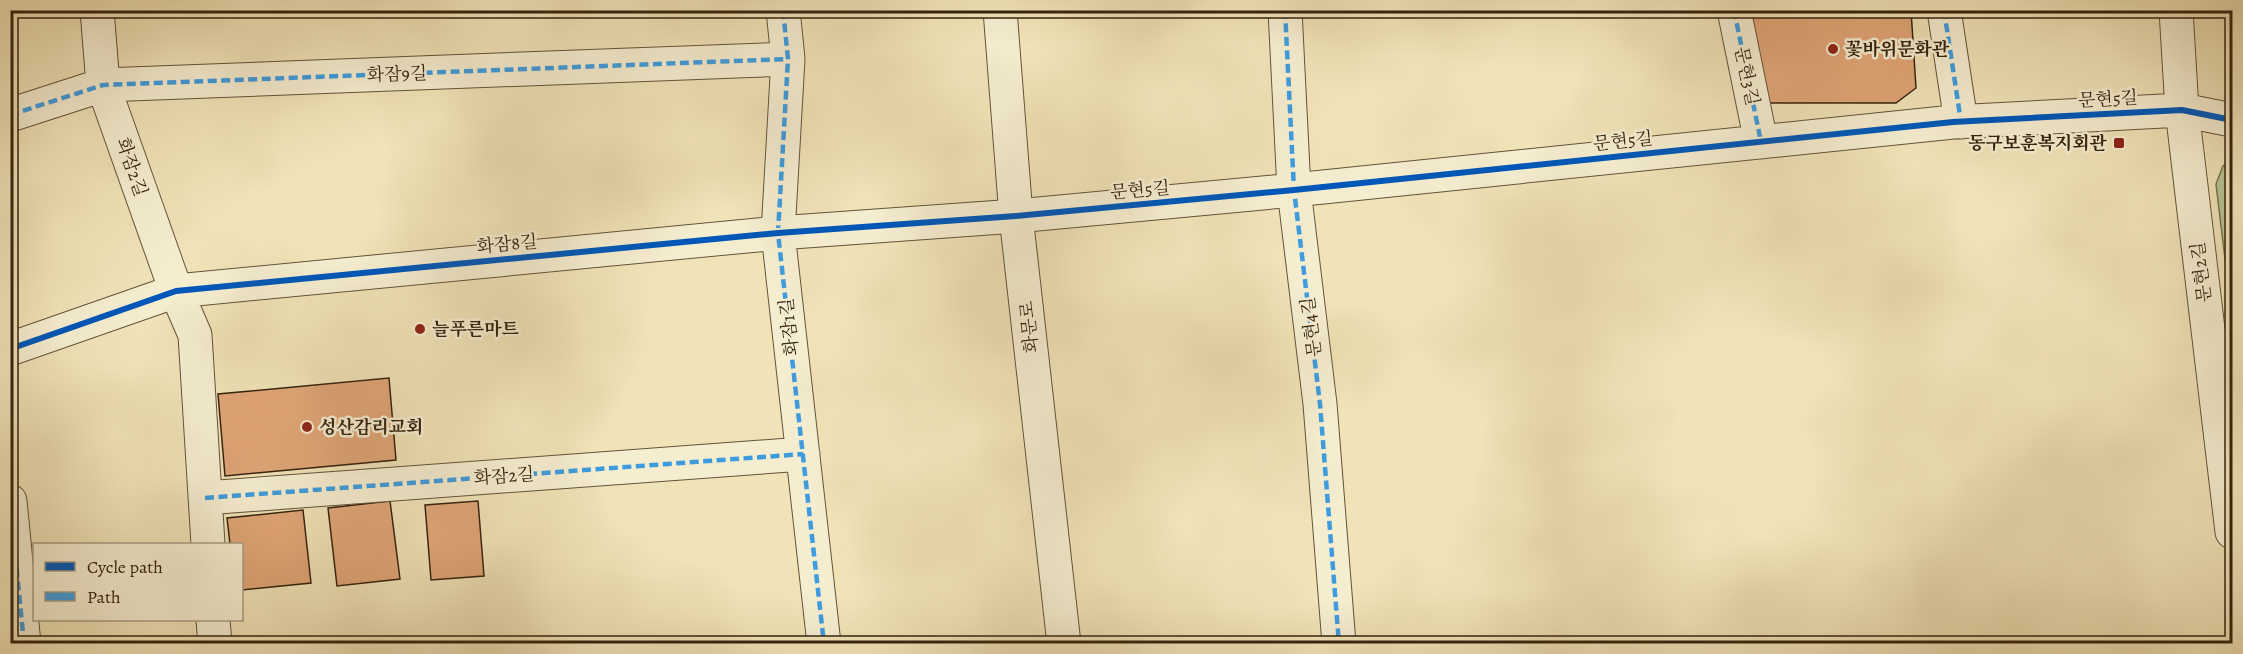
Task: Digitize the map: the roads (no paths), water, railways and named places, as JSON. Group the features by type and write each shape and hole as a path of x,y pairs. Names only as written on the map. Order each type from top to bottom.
{"street":[{"name":"화잠2길","path":"97,10 103,85 176,291 195,335 208,543"},
{"name":"화잠1길","path":"783,10 788,59 778,233 824,644"},
{"name":"화문로","path":"1000,10 1016,216 1064,644"},
{"name":"문현4길","path":"1285,10 1294,190 1320,404 1339,644"},
{"name":"문현3길","path":"1734,10 1761,141"},
{"path":"1944,10 1961,122"},
{"name":"문현2길","path":"2176,10 2182,110 2232,532"},
{"name":"화잠9길","path":"10,115 103,85 788,59"},
{"name":"문현5길","path":"1016,216 1961,122 2182,110 2232,120"},
{"name":"화잠8길","path":"10,349 176,291 778,233 1016,216"},
{"name":"화잠2길","path":"205,498 803,454"},
{"path":"10,501 24,644"},
{"path":"213,621 215,644"}],"place":[{"name":"꽃바위문화관","path":"1833,49"},
{"name":"동구보훈복지회관","path":"2119,143"},
{"name":"늘푸른마트","path":"420,329"},
{"name":"성산감리교회","path":"307,427"}]}
